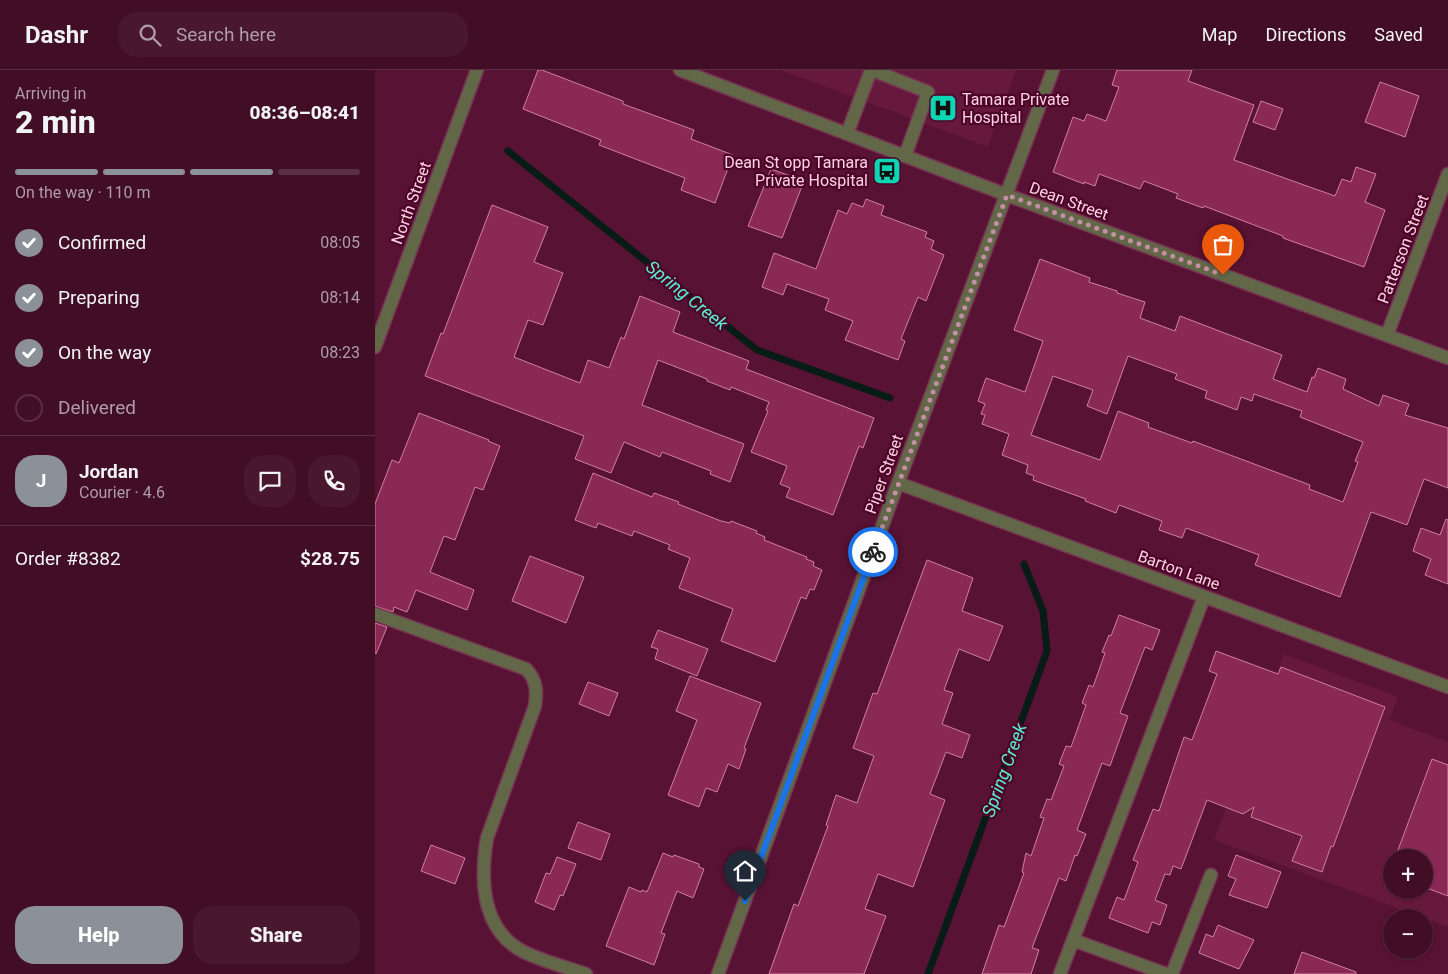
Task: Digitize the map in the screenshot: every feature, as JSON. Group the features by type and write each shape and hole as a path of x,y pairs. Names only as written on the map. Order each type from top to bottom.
{"street":[{"name":"North Street","path":"375,347 477,70"},
{"name":"Dean Street","path":"680,70 699,73 847,134 1007,195 1448,358"},
{"path":"847,134 872,70 928,92 905,156"},
{"name":"Piper Street","path":"718,974 898,483 1053,70"},
{"name":"Patterson Street","path":"1387,336 1448,174"},
{"name":"Barton Lane","path":"898,483 1448,687"},
{"path":"1061,974 1204,596"},
{"path":"375,614 526,669 532,674 537,693 535,706 487,838 483,860 485,899 499,932 510,942 525,952 586,974"},
{"path":"1172,974 1211,875"},
{"path":"1073,940 1165,974"}],"shaded area":[{"name":"Tamara Private Hospital","path":"780,70 1016,70 988,147"},
{"path":"1284,654 1398,697 1390,720 1448,742 1448,927 1433,921 1433,909 1400,909 1214,840"}],"building":[{"path":"538,70 623,101 623,104 694,130 691,139 733,155 715,203 681,190 685,178 599,145 601,140 523,109"},
{"path":"1117,70 1192,70 1188,81 1254,105 1234,160 1335,196 1342,179 1351,182 1356,167 1376,174 1365,202 1385,210 1364,267 1283,238 1283,236 1204,206 1203,208 1176,198 1178,194 1144,181 1140,189 1099,174 1095,186 1084,182 1084,184 1053,172 1073,117 1084,121 1087,114 1106,121 1119,87 1112,85"},
{"path":"1380,82 1419,96 1405,137 1365,122"},
{"path":"1261,101 1283,109 1275,130 1253,122"},
{"path":"771,169 796,178 794,184 802,186 782,238 748,226"},
{"path":"866,199 884,206 881,215 927,232 925,237 934,241 931,249 944,255 926,301 918,297 901,339 905,341 898,360 845,340 853,321 825,310 829,299 787,284 783,295 762,287 774,253 816,269 838,210 847,214 852,203 863,207"},
{"path":"492,205 548,227 534,262 563,273 543,325 528,320 514,357 580,383 588,360 609,368 621,337 624,339 640,296 680,312 673,332 749,361 746,369 874,418 863,448 859,446 833,515 786,497 790,488 780,484 787,466 751,452 768,411 766,410 769,402 731,387 730,390 658,360 642,405 744,444 730,482 710,474 711,471 662,452 660,457 624,442 611,473 575,459 584,436 425,376"},
{"path":"1040,259 1090,278 1089,282 1145,302 1140,318 1175,331 1180,316 1282,355 1273,379 1307,392 1312,377 1314,378 1318,368 1346,379 1343,389 1379,406 1383,395 1409,404 1405,415 1448,428 1448,488 1424,479 1407,525 1371,512 1340,597 1255,565 1259,555 1186,528 1182,538 1159,530 1162,521 1119,505 1116,513 1085,501 1086,499 1033,480 1034,476 1026,473 1028,465 1002,455 1009,434 982,424 985,415 981,414 985,404 978,401 986,378 1025,392 1043,341 1014,330","holes":["1128,356 1177,374 1175,379 1207,391 1205,398 1237,410 1241,397 1252,401 1254,394 1302,411 1300,417 1363,442 1355,461 1358,462 1343,502 1309,489 1310,485 1193,441 1192,443 1148,427 1149,423 1118,411 1100,460 1031,435 1053,376 1093,390 1087,406 1107,414"]},
{"path":"419,413 500,446 483,490 475,487 455,540 444,536 430,572 474,590 467,610 416,590 407,612 394,607 393,612 375,606 375,504 392,460 399,463"},
{"path":"593,473 652,497 654,493 721,521 730,523 731,521 757,531 756,533 765,537 764,540 807,557 806,559 814,562 813,566 822,570 814,590 810,589 806,599 801,597 775,662 721,641 733,609 679,588 690,558 668,549 670,545 634,531 632,536 598,523 596,528 575,520"},
{"path":"1446,519 1448,520 1448,584 1425,575 1431,559 1413,551 1421,528 1440,535"},
{"path":"530,556 584,577 566,623 512,601"},
{"path":"927,560 973,578 962,611 1003,626 989,661 959,649 944,690 953,693 942,724 970,735 962,758 946,752 930,794 945,800 913,887 878,874 865,909 886,916 864,974 769,974 794,904 798,906 828,826 826,825 836,795 857,803 874,756 853,748 873,693 877,694"},
{"path":"1119,615 1160,630 1152,650 1145,647 1120,713 1128,716 1110,766 1102,763 1077,830 1086,834 1077,856 1075,855 1066,881 1059,878 1032,948 1039,950 1031,974 982,974 999,925 1004,927 1024,873 1022,872 1026,853 1031,856 1044,818 1040,817 1047,799 1051,800 1064,766 1059,764 1066,746 1071,747 1086,705 1082,703 1089,685 1093,687 1105,653 1102,652"},
{"path":"375,623 387,627 376,654 375,653"},
{"path":"658,630 708,649 697,676 655,659 658,649 651,647"},
{"path":"1216,651 1278,674 1281,667 1385,707 1322,872 1292,861 1302,836 1251,817 1254,807 1243,814 1207,800 1181,869 1173,866 1170,875 1165,874 1155,900 1167,905 1160,925 1152,922 1148,933 1109,918 1117,897 1124,900 1138,862 1133,860 1153,809 1159,811 1184,737 1192,740 1217,674 1209,671"},
{"path":"690,676 761,703 744,748 746,749 739,769 728,764 717,792 706,788 699,807 668,795 697,720 676,711"},
{"path":"588,682 618,693 609,716 579,704"},
{"path":"1432,759 1448,765 1448,896 1433,890 1433,849 1398,849"},
{"path":"578,822 610,834 601,860 568,848"},
{"path":"431,845 465,858 455,884 421,871"},
{"path":"663,853 699,864 699,867 704,869 693,898 677,891 661,933 665,934 654,965 606,946 629,887 641,892 642,890 647,892"},
{"path":"1236,855 1281,872 1267,908 1229,895 1236,879 1228,876"},
{"path":"557,857 576,864 563,896 560,895 554,910 535,902 546,873 550,874"},
{"path":"1218,925 1254,940 1239,969 1199,953 1206,934 1213,937"},
{"path":"1302,952 1356,972 1356,974 1294,974"}],"waterway":[{"name":"Spring Creek","path":"508,151 757,350 890,398"},
{"name":"Spring Creek","path":"928,974 1047,651 1043,611 1024,564"}],"way so far":[{"path":"873,552 1007,195 1223,275"}],"place":[{"name":"Tamara Private Hospital","path":"943,108"},
{"name":"Dean St opp Tamara Private Hospital","path":"887,171"}],"route":[{"path":"745,901 873,552"}]}
